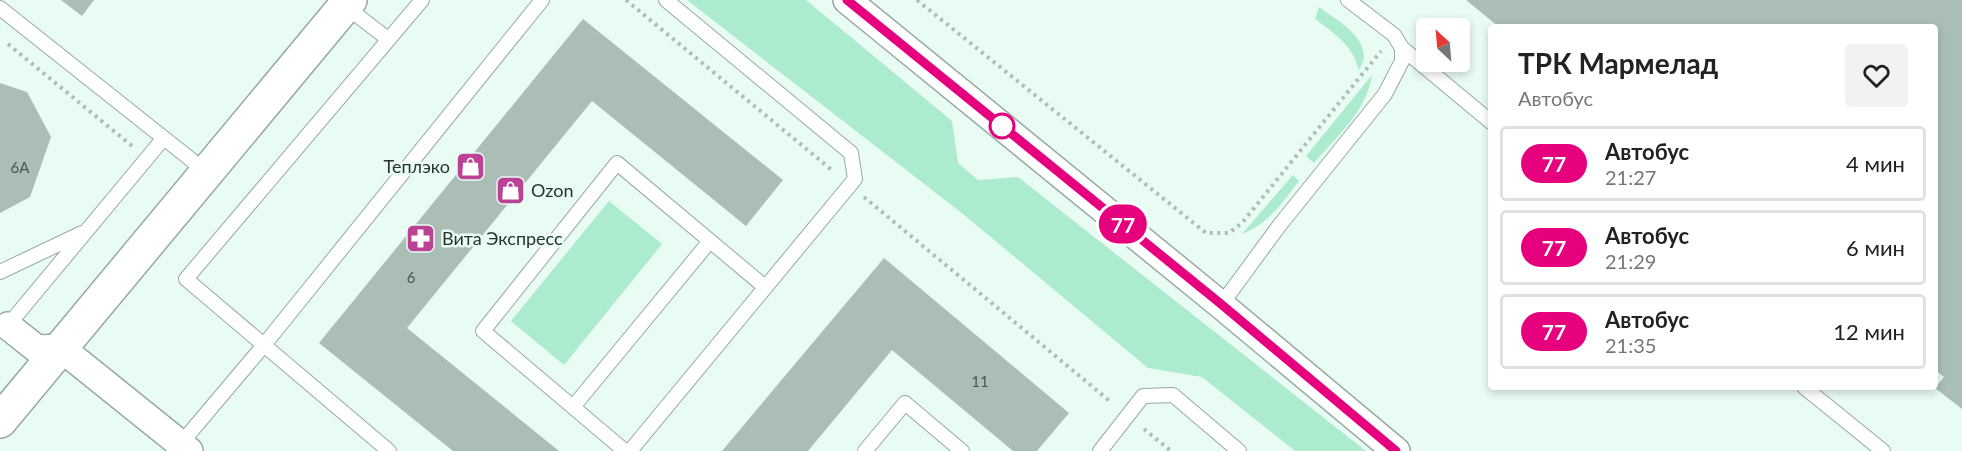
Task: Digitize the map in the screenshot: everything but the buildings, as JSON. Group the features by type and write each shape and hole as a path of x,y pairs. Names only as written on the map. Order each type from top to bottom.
{"main road":[{"path":"0,421 347,3"}],"street":[{"path":"847,0 1221,304 1396,451"},
{"path":"4,331 37,349 61,348 181,449"}],"lane":[{"path":"389,451 186,279 422,0"},
{"path":"181,449 542,0"},
{"path":"630,451 855,179 851,153 666,0"},
{"path":"1348,0 1394,35 1402,48 1488,120"},
{"path":"347,3 388,39"},
{"path":"1,10 206,173"},
{"path":"1221,304 1385,94 1402,61 1402,48"},
{"path":"4,331 163,139"},
{"path":"625,451 483,331 618,163 765,287"},
{"path":"0,272 86,231"},
{"path":"573,407 710,241"},
{"path":"1808,390 1883,451"},
{"path":"1100,451 1143,396 1173,395 1239,451"},
{"path":"865,451 905,404 962,451"}],"path":[{"path":"626,0 1171,451"},
{"path":"917,0 1206,233 1229,233 1242,223 1394,35"},
{"path":"0,37 147,159"}],"green space":[{"path":"687,0 806,0 952,121 958,163 978,180 1018,177 1366,451 1295,451 1202,377 1148,368 963,214"},
{"path":"1319,7 1348,28 1359,41 1364,57 1359,71 1348,47 1315,19"},
{"path":"1372,75 1369,88 1357,112 1314,163 1306,156"},
{"path":"1293,175 1299,181 1280,205 1268,218 1242,234"},
{"path":"609,201 662,244 564,365 511,321"}],"bus line":[{"name":"77","path":"847,0 1221,304 1396,451"}],"place":[{"name":"Теплэко","path":"471,166"},
{"name":"Ozon","path":"510,190"},
{"name":"Вита Экспресс","path":"421,238"}]}
